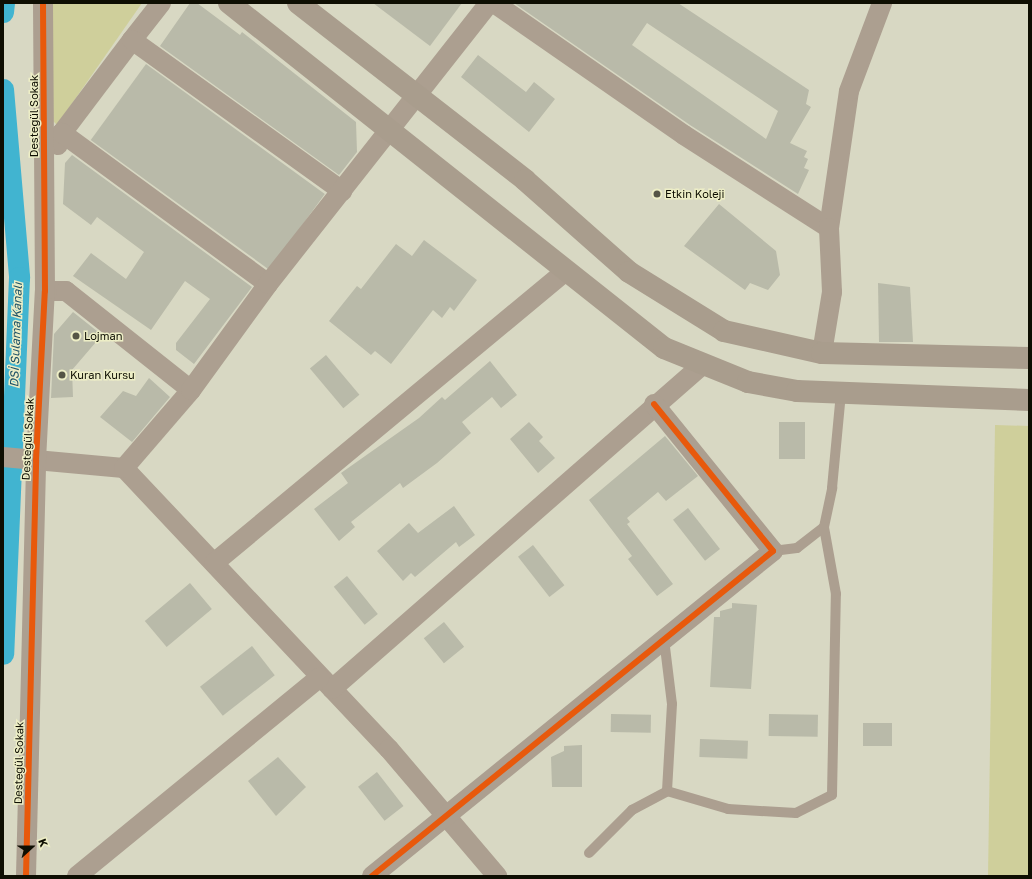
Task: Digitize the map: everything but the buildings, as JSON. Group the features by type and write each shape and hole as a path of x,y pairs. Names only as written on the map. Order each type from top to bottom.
{"main road":[{"path":"229,3 566,272 664,348 702,365 755,383 797,391 1029,400"},
{"path":"298,3 525,180 629,272 724,331 822,353 1029,358"}],"street":[{"name":"Destegül Sokak","path":"26,876 21,458 45,291 43,3"},
{"path":"44,189 62,133 161,3"},
{"path":"124,468 191,390 268,284 489,3"},
{"path":"494,3 684,135 829,228"},
{"path":"822,353 832,292 829,228 849,92 882,3"},
{"path":"132,40 342,191"},
{"path":"62,133 268,284"},
{"path":"214,563 566,272"},
{"path":"45,291 66,291 191,390"},
{"path":"77,876 326,684 654,404 702,365"},
{"path":"372,876 773,551 654,404"},
{"path":"21,458 124,468 326,684 497,876"}],"lane":[{"path":"589,853 632,810 667,791 728,809 796,813 832,795 836,594 824,527 832,488 841,393"},
{"path":"773,551 797,548 824,527"},
{"path":"664,639 672,704 667,791"}],"green space":[{"path":"53,3 142,3 57,125 49,117"},
{"path":"995,425 1029,426 1029,876 988,876"}],"waterway":[{"name":"DSİ Sulama Kanalı","path":"3,12 4,3"},
{"name":"DSİ Sulama Kanalı","path":"3,89 19,277 3,654"}],"cycle path":[{"path":"26,876 36,460 45,291 43,3"},
{"path":"372,876 773,551 654,404"}],"place":[{"name":"Etkin Koleji","path":"657,194"},
{"name":"Lojman","path":"76,336"},
{"name":"Kuran Kursu","path":"62,375"}]}
